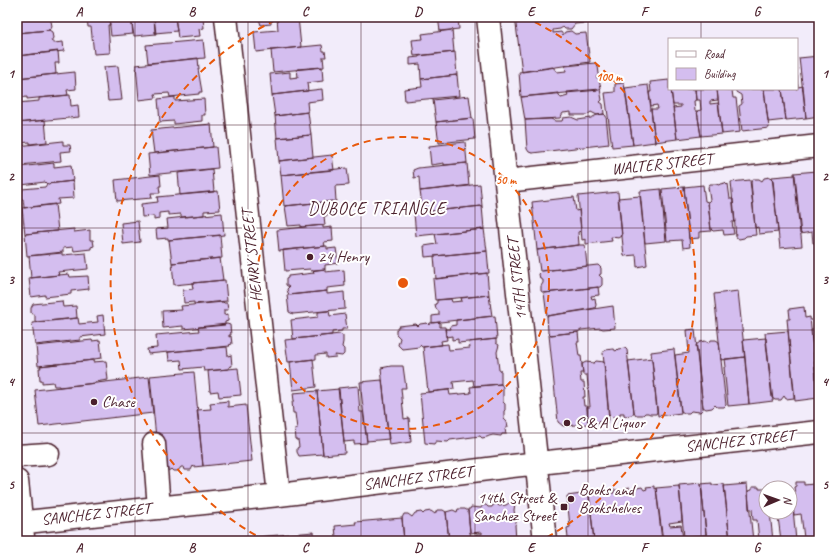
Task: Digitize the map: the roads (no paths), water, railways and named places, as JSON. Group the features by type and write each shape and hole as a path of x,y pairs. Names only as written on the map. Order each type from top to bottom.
{"street":[{"name":"HENRY STREET","path":"226,17 279,495"},
{"name":"14TH STREET","path":"488,17 545,541"},
{"name":"WALTER STREET","path":"506,181 819,146"},
{"name":"SANCHEZ STREET","path":"19,533 159,508 279,495 537,463 819,432"},
{"path":"154,444 159,508"},
{"path":"17,456 48,454"},
{"path":"17,481 19,533"}],"place":[{"name":"24 Henry","path":"310,257"},
{"name":"Chase","path":"94,402"},
{"name":"S & A Liquor","path":"567,423"},
{"name":"Books and Bookshelves","path":"571,499"},
{"name":"14th Street & Sanchez Street","path":"564,507"}],"district":[{"name":"DUBOCE TRIANGLE","path":"377,208"}]}
